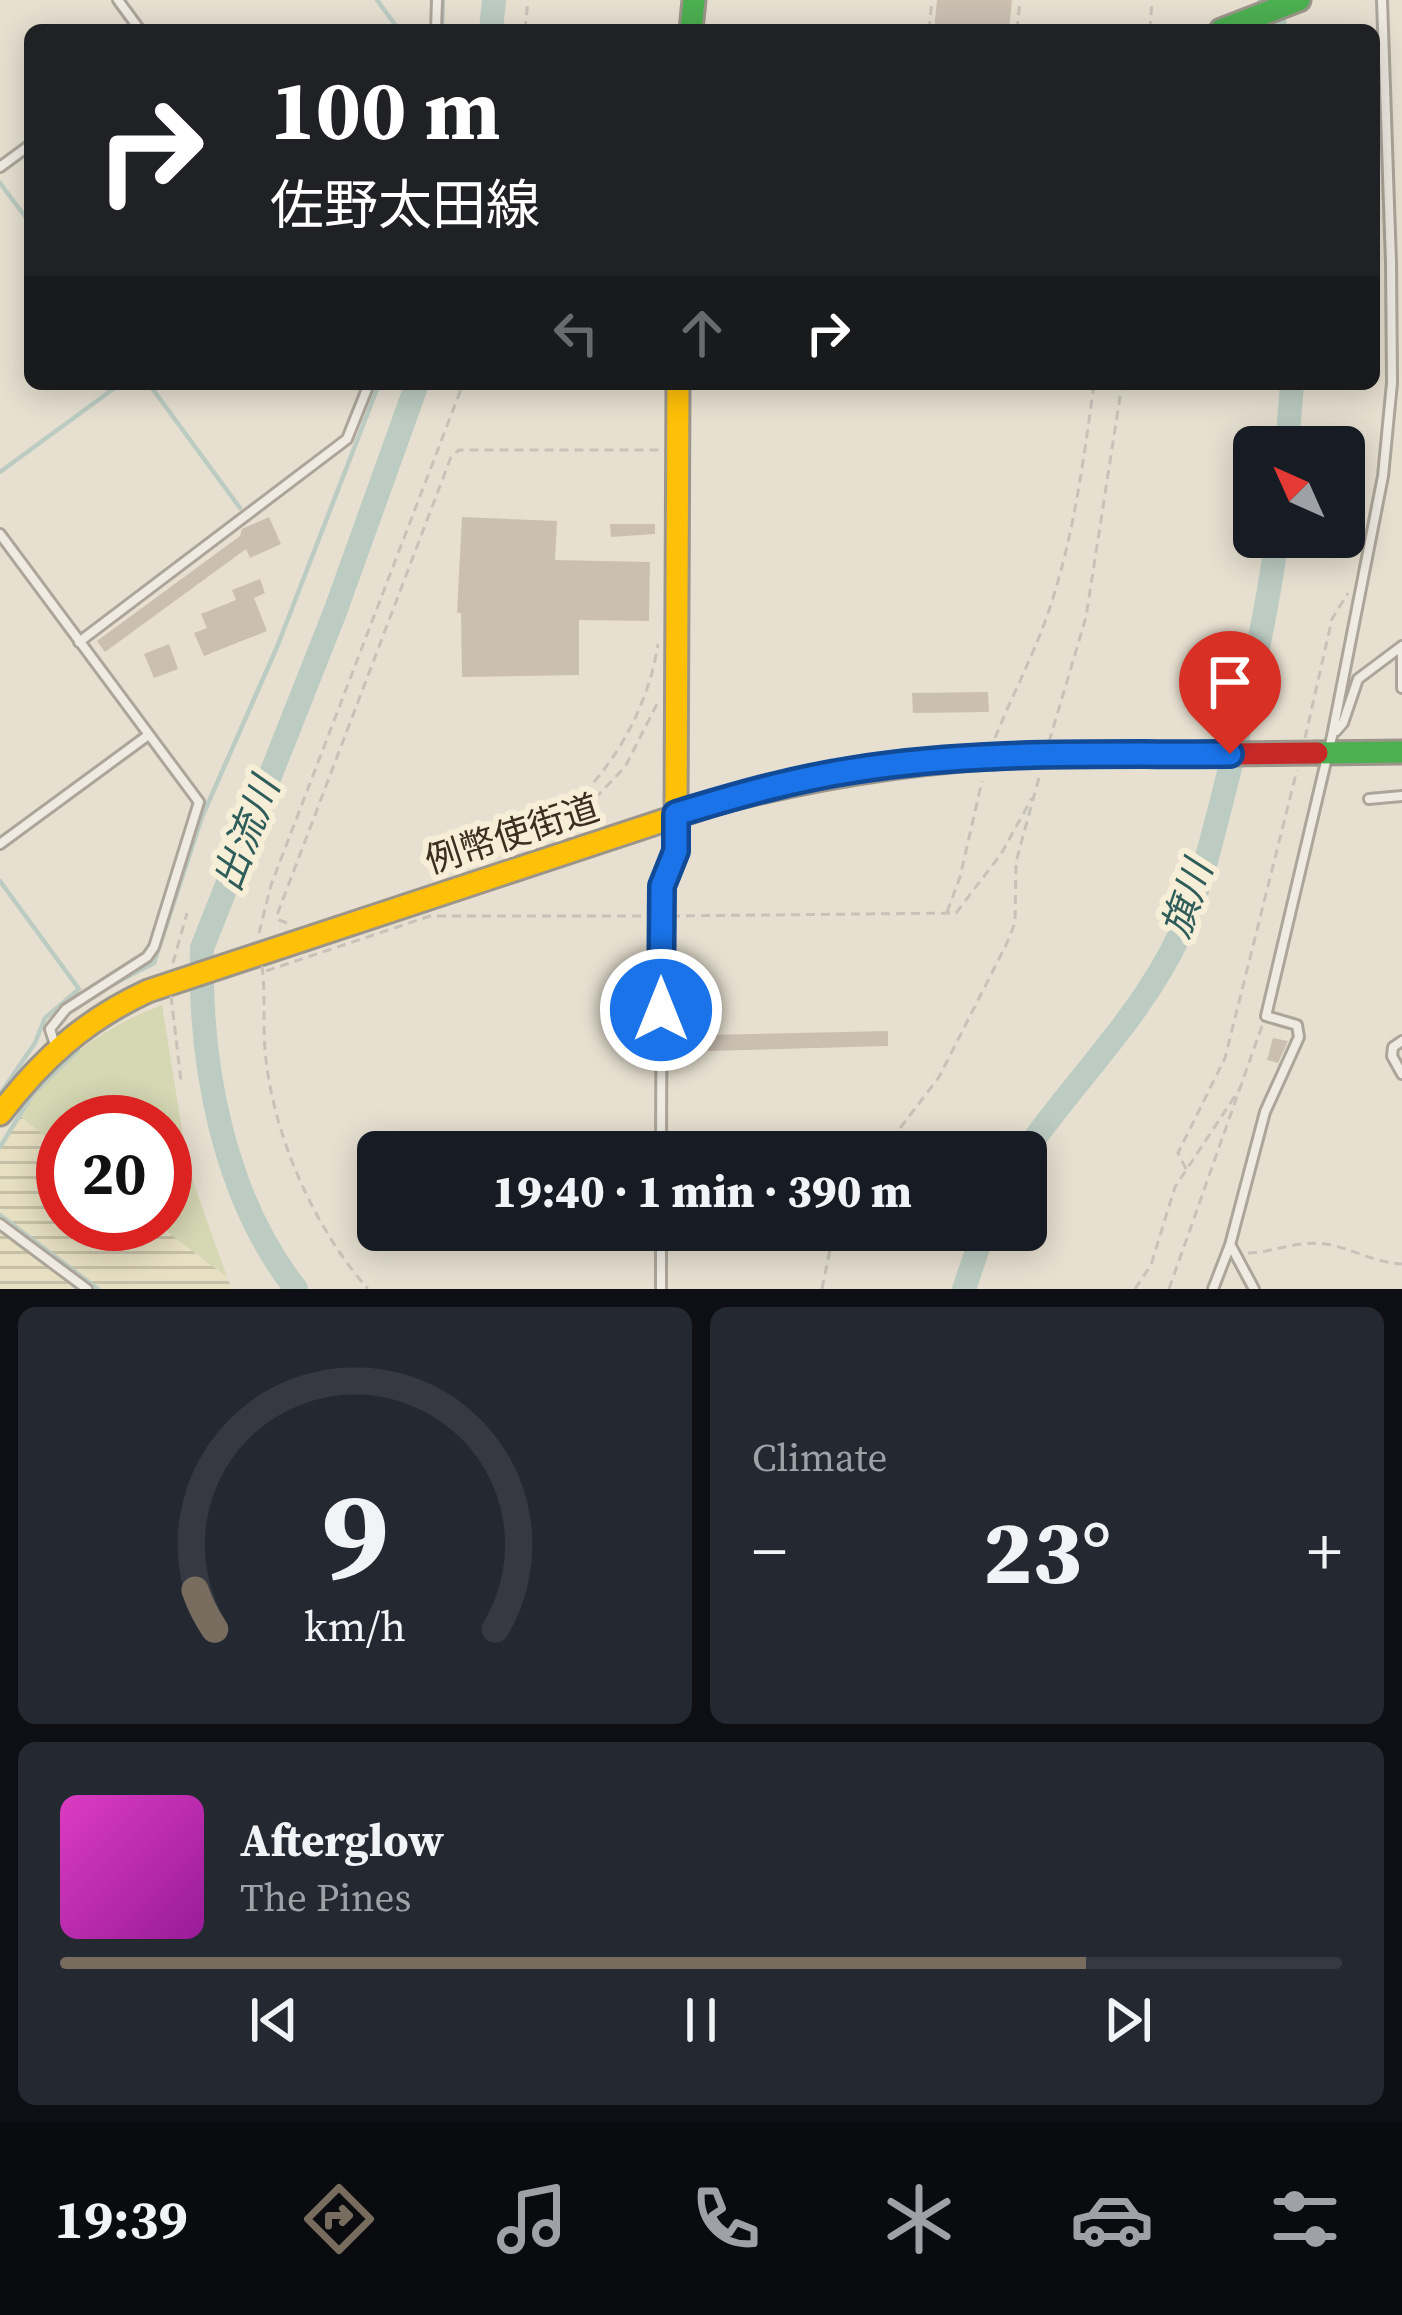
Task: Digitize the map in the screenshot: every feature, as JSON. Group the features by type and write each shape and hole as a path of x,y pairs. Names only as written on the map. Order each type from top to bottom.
{"main road":[{"path":"1237,24 1299,0"},
{"path":"676,814 678,390"},
{"name":"例幣使街道","path":"0,1114 56,1046 98,1013 178,978 259,959 676,814 790,782 950,759 1402,752"}],"lane":[{"path":"1213,1289 1232,1249 1265,1112 1300,1030 1266,1016 1316,750 1365,573 1383,476 1392,383 1382,0"},
{"path":"359,390 363,402"},
{"path":"80,642 347,440 367,390"},
{"path":"0,534 199,802 154,947 147,957 66,1009 50,1029 56,1046"},
{"path":"1316,750 1342,723 1358,679 1402,646"},
{"path":"1402,646 1402,688"},
{"path":"0,844 147,736"},
{"path":"1369,800 1402,796"},
{"path":"661,1131 662,886 676,851 676,814"},
{"path":"1402,1040 1393,1047 1392,1056 1402,1074"},
{"path":"0,1224 87,1289"},
{"path":"1232,1249 1254,1289"},
{"path":"661,1251 661,1289"}],"path":[{"path":"368,1289 352,1272 306,1191 278,1122 266,1065 258,940 272,885 461,390"},
{"path":"993,742 1059,577 1078,507 1093,390"},
{"path":"259,959 430,916 956,913 1032,798 1051,756 1086,617 1122,390"},
{"path":"289,923 278,915 451,457 459,450 663,450"},
{"path":"1186,1169 1178,1154 1225,1058 1316,750 1332,620 1365,573"},
{"path":"508,851 546,828 616,752 652,679 659,642"},
{"path":"554,840 625,767 660,698"},
{"path":"946,915 960,878 982,781"},
{"path":"898,1131 938,1077 1015,923 1016,862 1032,798"},
{"path":"1168,1289 1266,1016"},
{"path":"1135,1289 1151,1264 1175,1187 1244,1084"},
{"path":"1232,1249 1257,1253 1285,1244 1329,1244 1355,1255 1402,1264"},
{"path":"822,1289 830,1251"}],"shaded area":[{"path":"19,1115 36,1129 36,1242 0,1215 0,1147"},
{"path":"0,1233 43,1263 77,1289 0,1289"},
{"path":"192,1250 227,1277 232,1289 98,1289 48,1251"}],"green space":[{"path":"162,1005 176,1095 36,1095 36,1129 19,1115 32,1096 64,1063 120,1024"},
{"path":"192,1178 227,1277 192,1250"}],"building":[{"path":"937,0 1012,0 1010,24 935,24"},
{"path":"269,517 281,544 250,558 246,549 105,652 97,641 240,536 242,529"},
{"path":"462,517 557,521 555,560 650,562 649,621 579,620 579,675 462,677 461,613 457,613"},
{"path":"610,524 655,524 655,534 611,537"},
{"path":"260,579 265,593 254,598 267,631 204,656 194,633 207,628 201,614 236,600 232,590"},
{"path":"169,644 178,669 154,678 144,654"},
{"path":"988,692 989,712 913,713 912,693"},
{"path":"888,1031 888,1046 708,1051 708,1035"},
{"path":"1273,1038 1288,1041 1278,1063 1267,1060"}],"waterway":[{"path":"377,0 395,24"},
{"path":"442,24 443,0"},
{"name":"出流川","path":"492,24 494,0"},
{"name":"旗川","path":"1269,0 1275,24"},
{"path":"0,183 24,215"},
{"path":"0,472 112,390"},
{"path":"153,390 240,508"},
{"path":"104,989 154,963 202,817 277,647 377,390"},
{"name":"出流川","path":"296,1289 250,1213 233,1171 211,1082 202,948 335,612 415,390"},
{"name":"旗川","path":"1289,426 1292,390"},
{"name":"旗川","path":"1040,1131 1146,994 1187,918 1240,725 1273,558"},
{"path":"0,881 79,989 45,1018 35,1043 0,1094"},
{"path":"0,1147 32,1095 78,1050"},
{"path":"0,1215 98,1289"},
{"name":"旗川","path":"964,1289 977,1251"}],"traffic: fast":[{"path":"692,24 694,0"},
{"path":"1237,24 1299,0"},
{"path":"1317,753 1402,752"}],"traffic: slow":[{"path":"676,814 678,390"},
{"path":"0,1114 66,1043 148,991 720,802"}],"traffic: jam":[{"path":"1057,756 1317,753"},
{"path":"720,802 887,768 1057,756"}],"route":[{"path":"661,1010 662,886 676,851 676,814 790,782 891,765 1003,756 1230,754"}]}
